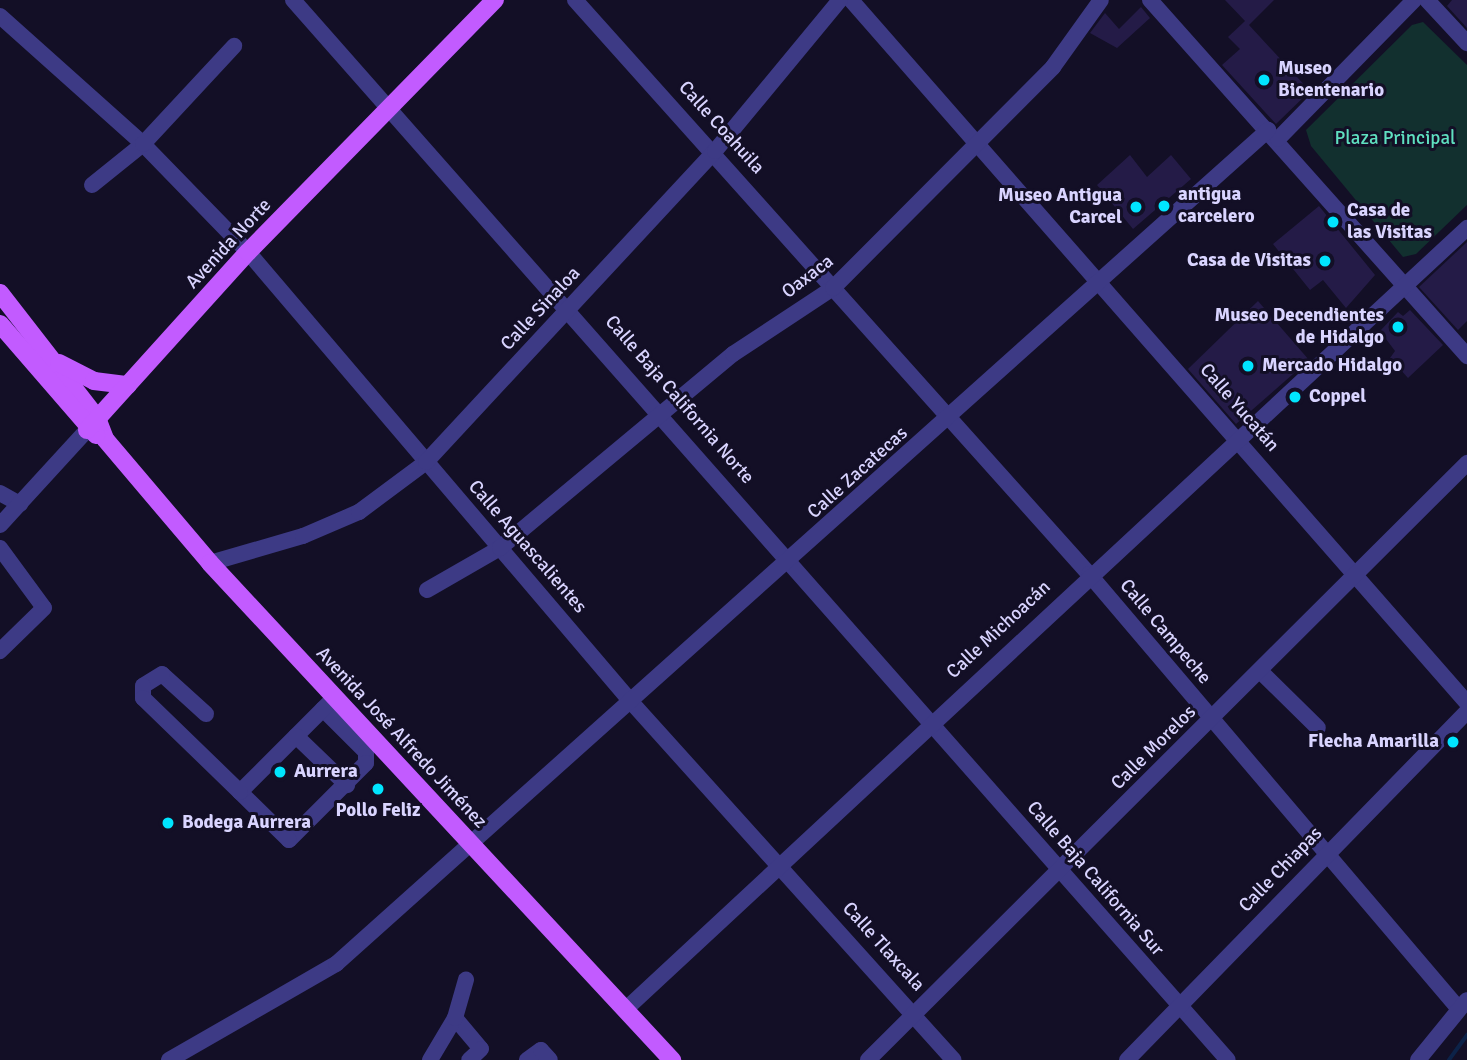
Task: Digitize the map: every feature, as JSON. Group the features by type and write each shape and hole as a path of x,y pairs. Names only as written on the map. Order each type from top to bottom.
{"main road":[{"name":"Avenida Norte","path":"92,424 248,252 495,0"},
{"path":"0,293 57,363 92,424"},
{"path":"0,324 92,424"},
{"path":"57,363 94,381 128,385"},
{"name":"Avenida José Alfredo Jiménez","path":"92,424 329,703 470,843 672,1060"}],"street":[{"name":"Calle Baja California Norte","path":"293,0 393,106 931,723"},
{"name":"Calle Coahuila","path":"575,0 715,151 833,288"},
{"name":"Calle Sinaloa","path":"211,564 303,536 359,512 426,462 715,151 840,0"},
{"name":"Calle Yucatán","path":"851,0 1101,279 1467,703"},
{"name":"Oaxaca","path":"427,590 500,548 733,354 833,288 1053,67 1101,0"},
{"path":"1150,0 1273,134 1467,356"},
{"name":"Calle Zacatecas","path":"169,1060 336,964 470,843 634,704 1101,279 1273,134 1413,0"},
{"path":"1427,0 1467,43"},
{"name":"Calle Aguascalientes","path":"0,16 143,144 248,252 634,704 781,863"},
{"path":"92,185 143,144 234,46"},
{"name":"Calle Michoacán","path":"626,1009 1089,574 1467,228"},
{"name":"Calle Campeche","path":"833,288 948,421 1089,574 1326,852 1463,1004"},
{"name":"Avenida Norte","path":"0,524 92,424"},
{"name":"Calle Morelos","path":"868,1060 1062,872 1467,463"},
{"path":"0,493 20,504"},
{"path":"0,548 44,608 0,651"},
{"path":"1260,671 1318,728"},
{"path":"206,714 162,674 143,685 143,698 289,840 363,769 366,752 329,703 240,792"},
{"name":"Calle Chiapas","path":"1127,1060 1326,852 1467,712"},
{"name":"Calle Baja California Sur","path":"931,723 1178,1007 1228,1060"},
{"path":"296,736 346,785"},
{"name":"Calle Tlaxcala","path":"781,863 954,1060"},
{"path":"430,1060 455,1018 466,980"},
{"path":"1418,1060 1463,1004"},
{"path":"455,1018 481,1049 469,1060"},
{"path":"527,1060 541,1050 550,1060"}],"green space":[{"name":"Plaza Principal","path":"1423,22 1467,65 1467,205 1416,254 1403,257 1311,146 1306,130 1412,25"}],"building":[{"name":"Museo Bicentenario","path":"1225,0 1274,0 1249,25 1310,91 1276,124 1222,65 1240,49 1228,37 1245,21"},
{"path":"1452,0 1467,0 1467,28 1447,6"},
{"path":"1141,7 1150,18 1117,48 1090,33 1105,13 1119,29"},
{"name":"Museo Antigua Carcel","path":"1130,155 1147,177 1171,155 1191,179 1133,229 1097,185"},
{"name":"Casa de Visitas","path":"1319,206 1375,275 1346,308 1323,280 1310,290 1273,244"},
{"path":"1467,242 1467,321 1458,330 1419,287"},
{"name":"Mercado Hidalgo","path":"1258,301 1309,360 1236,424 1188,369"},
{"path":"1410,310 1443,345 1408,378 1390,358 1395,351 1380,331 1398,312 1403,316"}],"waterway":[{"path":"1449,1060 1467,1035"}],"place":[{"name":"Museo Bicentenario","path":"1264,80"},
{"name":"antigua carcelero","path":"1164,206"},
{"name":"Museo Antigua Carcel","path":"1136,207"},
{"name":"Casa de las Visitas","path":"1333,222"},
{"name":"Casa de Visitas","path":"1325,261"},
{"name":"Museo Decendientes de Hidalgo","path":"1398,327"},
{"name":"Mercado Hidalgo","path":"1248,366"},
{"name":"Coppel","path":"1295,397"},
{"name":"Flecha Amarilla","path":"1453,742"},
{"name":"Aurrera","path":"280,772"},
{"name":"Pollo Feliz","path":"378,789"},
{"name":"Bodega Aurrera","path":"168,823"}]}
